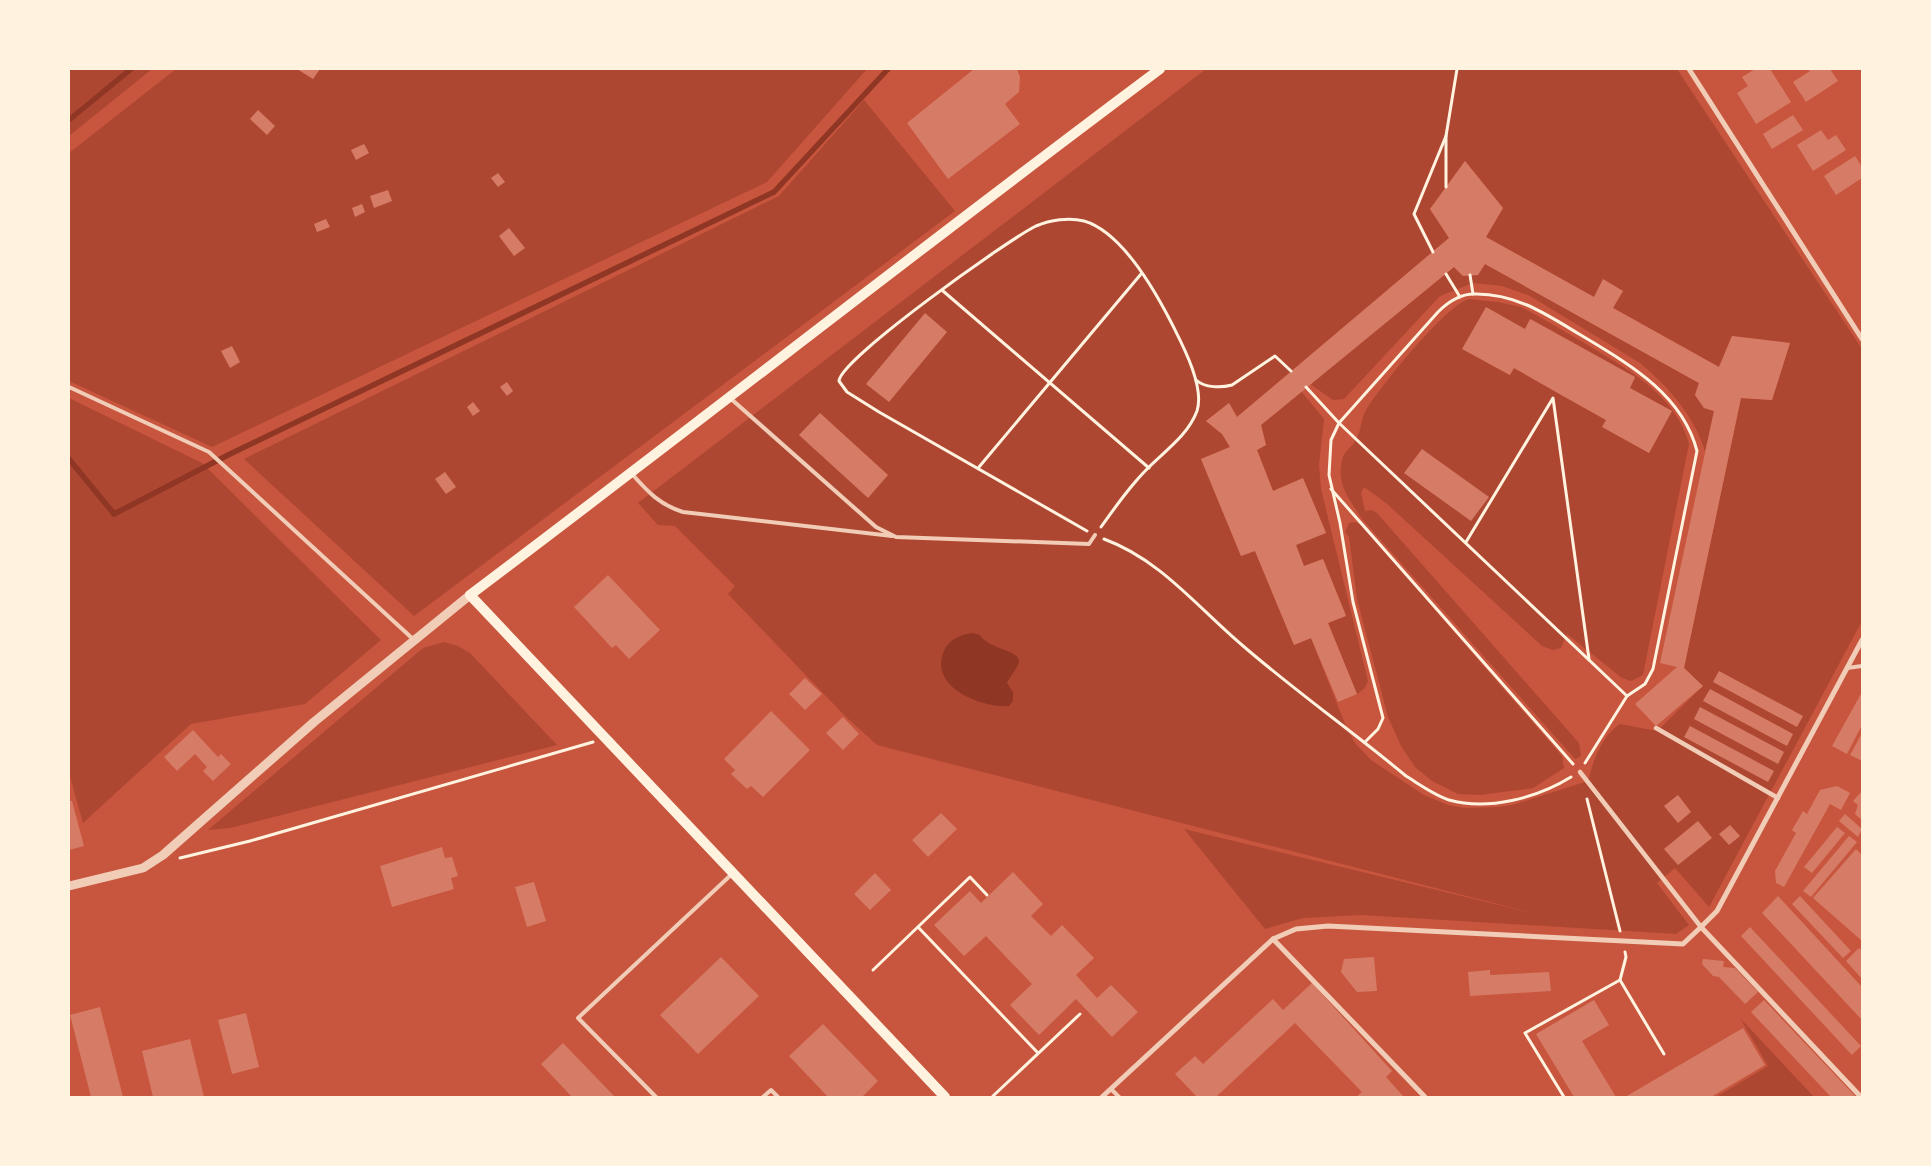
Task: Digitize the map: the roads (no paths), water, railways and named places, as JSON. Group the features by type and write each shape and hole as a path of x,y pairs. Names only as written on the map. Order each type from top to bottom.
{"main road":[{"path":"945,1097 470,595 730,398 969,211 1160,69"}],"street":[{"path":"1689,69 1862,339"},
{"path":"69,886 143,868 163,855 413,639 470,595"},
{"path":"1102,1097 1273,939 1296,929 1328,926 1683,944 1717,911 1862,640"},
{"path":"1656,728 1778,798"},
{"path":"1580,772 1701,927 1861,1097"},
{"path":"1273,939 1425,1097"}],"lane":[{"path":"69,387 209,452 413,639"},
{"path":"730,398 876,527 896,537"},
{"path":"632,473 649,494 666,507 684,512 896,537 1089,544 1095,535"},
{"path":"1847,668 1862,666"},
{"path":"656,1097 578,1018 733,873"},
{"path":"1111,1089 1118,1097"},
{"path":"763,1097 771,1090 778,1097"}],"waterway":[{"path":"69,120 131,69"},
{"path":"69,459 114,514 228,455 774,192 888,69"}]}
